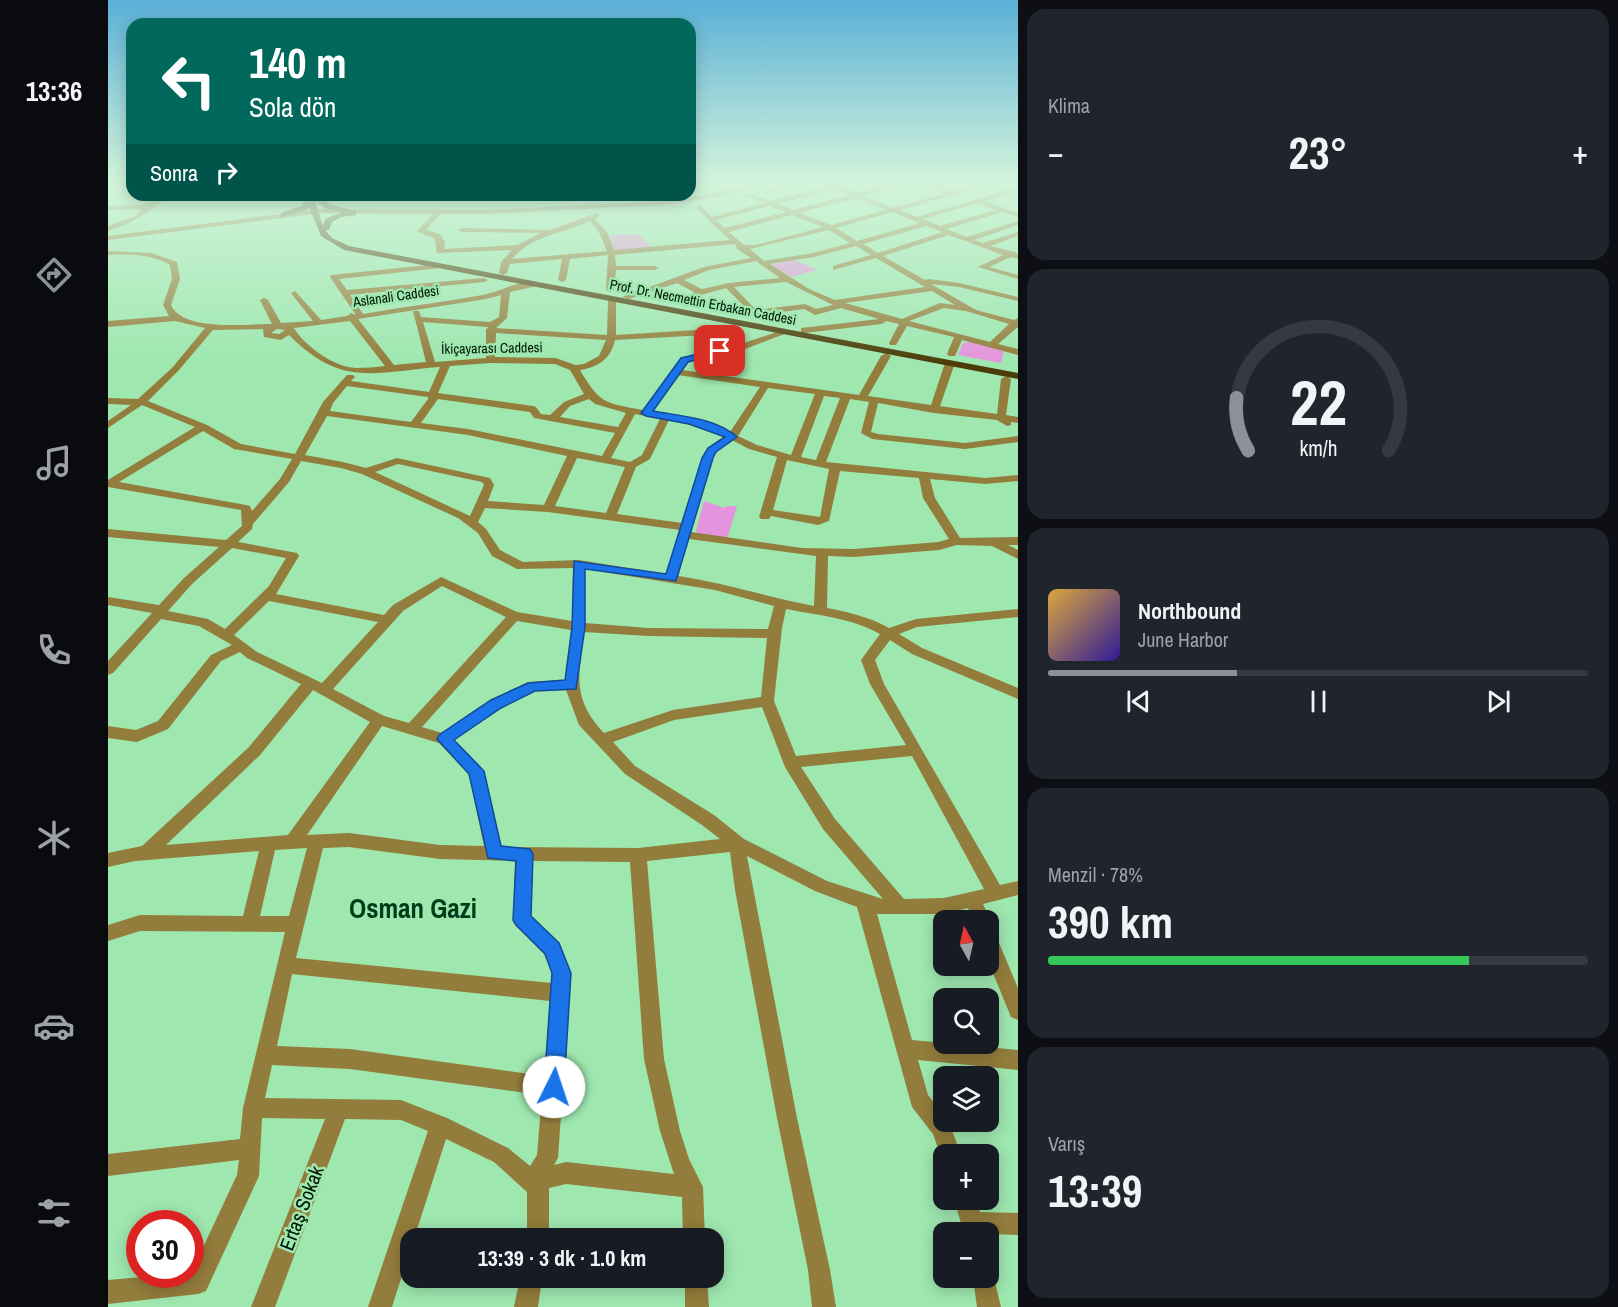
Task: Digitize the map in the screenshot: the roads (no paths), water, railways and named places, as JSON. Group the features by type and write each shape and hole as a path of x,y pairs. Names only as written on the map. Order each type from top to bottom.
{"main road":[{"name":"Prof. Dr. Necmettin Erbakan Caddesi","path":"331,241 340,246 438,266 501,275 534,284 611,295 786,332 951,359 1018,376"},
{"name":"Prof. Dr. Necmettin Erbakan Caddesi","path":"342,241 355,246 501,275 1018,371"}],"street":[{"path":"440,241 440,251 518,247"},
{"path":"501,275 511,251 531,241"},
{"path":"608,241 612,254 612,336 601,361 594,365 574,369 590,395 598,402 715,428 753,447 820,464 985,481 1018,478"},
{"path":"733,241 788,280 839,304 888,320 992,345 1012,353"},
{"path":"505,262 783,241"},
{"path":"854,241 970,309"},
{"path":"626,297 647,292 657,286 678,280 691,272 709,267 814,255 865,241"},
{"path":"836,268 922,241"},
{"path":"973,241 1014,256"},
{"path":"983,246 998,241"},
{"path":"652,250 657,286"},
{"path":"1018,251 1014,256 982,267 1018,276"},
{"path":"108,253 138,254 165,259 174,264 176,279 167,305 171,314 189,325 209,330 274,337"},
{"path":"562,280 566,258"},
{"path":"392,368 355,315 345,293 334,277 438,266"},
{"path":"612,268 655,268"},
{"path":"963,286 1000,272"},
{"name":"Aslanali Caddesi","path":"476,298 503,284 501,275"},
{"path":"345,293 484,279"},
{"path":"678,280 701,292"},
{"path":"702,306 696,294 701,292 729,286 788,280"},
{"path":"924,281 963,286 1018,299"},
{"name":"Aslanali Caddesi","path":"209,330 319,322 476,298 520,285 534,284"},
{"path":"729,286 756,315 805,306 815,312 839,304 935,288"},
{"path":"490,360 491,328 503,318 506,291"},
{"path":"296,293 319,322"},
{"path":"264,300 278,326 266,332 267,335 304,345"},
{"path":"893,343 904,323 911,316 943,305 970,309 1017,323"},
{"path":"414,308 431,363"},
{"path":"108,324 177,318"},
{"path":"419,319 464,321 491,328 545,335 651,337 728,331 742,347"},
{"path":"804,330 888,320"},
{"name":"Aslanali Caddesi","path":"274,337 319,322"},
{"path":"992,345 1017,323"},
{"name":"İkiçayarası Caddesi","path":"278,326 289,327 291,332 316,357 328,364 355,371 431,363 490,360 540,353 574,369"},
{"path":"108,425 143,402 168,380 209,330"},
{"path":"646,413 685,360 742,347 786,332"},
{"path":"540,353 545,335"},
{"path":"934,410 958,336"},
{"path":"862,398 886,356"},
{"path":"414,425 428,408 434,388 447,362"},
{"path":"248,523 285,480 324,413 328,402 355,371"},
{"path":"675,372 1018,420"},
{"path":"1001,419 1005,382 1018,389"},
{"path":"345,383 533,409 538,416 621,431"},
{"path":"671,579 707,458 712,450 732,437 766,384"},
{"path":"795,459 821,392"},
{"path":"552,419 567,404 590,395"},
{"path":"820,464 846,396"},
{"path":"874,400 866,433 876,437 965,446 1018,439"},
{"path":"108,401 143,402 203,427 238,447 343,465 366,472 462,516 482,531 496,553 521,566 579,564 715,586 874,625 917,651 1017,694"},
{"path":"605,460 632,411"},
{"path":"324,413 468,432 631,465 646,457 666,416"},
{"path":"1001,419 1018,432"},
{"path":"108,484 203,427"},
{"path":"548,509 573,454"},
{"path":"783,456 766,514 818,522 825,519 835,466"},
{"path":"366,472 397,461 486,480 489,485 472,523"},
{"path":"610,517 631,465"},
{"path":"924,475 929,498 956,541"},
{"path":"108,484 246,508 248,523 248,527 188,581 109,671"},
{"path":"480,504 610,517 752,546 822,552 854,553 939,546 956,541 1018,541"},
{"path":"108,533 229,544 293,556 274,589 226,635"},
{"path":"993,542 1018,555"},
{"path":"820,612 822,552"},
{"path":"579,564 578,627 571,685 584,721 630,770 708,820 738,844 821,886 878,908 944,906 1018,888"},
{"path":"324,690 398,608 441,581 514,616 578,627 648,632 775,634"},
{"path":"266,596 388,620"},
{"path":"108,601 203,622 226,635 252,655 379,720 444,739 476,771 494,853"},
{"path":"781,604 776,618 772,677 767,701 790,762 829,824 900,907"},
{"path":"996,894 877,684 868,660 888,633 916,623 1018,613"},
{"path":"412,729 514,616"},
{"path":"108,732 137,736 164,725 216,658 242,646"},
{"path":"146,854 200,804 275,727 310,683"},
{"path":"444,739 496,704 533,686 571,685"},
{"path":"601,740 673,715 767,701"},
{"path":"293,842 379,720"},
{"path":"790,762 916,750"},
{"path":"108,860 146,854 269,843 349,840 440,852 524,854 638,855 738,844"},
{"path":"108,1292 198,1283 248,1176 253,1108 285,965 317,841"},
{"path":"250,922 269,843"},
{"path":"738,844 739,871 819,1270 824,1307"},
{"path":"524,854 522,920 553,948 562,973 547,1158 532,1182"},
{"path":"638,855 654,1059 670,1131 680,1163 692,1187 694,1228"},
{"path":"973,900 977,910"},
{"path":"865,903 919,1100 941,1128 946,1144"},
{"path":"108,933 140,923 296,924"},
{"path":"999,964 1018,1011"},
{"path":"285,965 560,993"},
{"path":"905,1049 1018,1060"},
{"path":"265,1055 350,1059 554,1087"},
{"path":"253,1108 401,1110 440,1125 501,1155 538,1187 538,1228"},
{"name":"Ertaş Sokak","path":"263,1307 339,1109"},
{"path":"380,1307 440,1125"},
{"path":"108,1165 250,1148"},
{"path":"532,1182 566,1173 692,1187"},
{"path":"999,1226 1018,1224"},
{"path":"526,1307 529,1288"},
{"path":"696,1288 697,1307"},
{"path":"986,1288 989,1307"}],"district":[{"name":"Osman Gazi","path":"413,908"}]}
